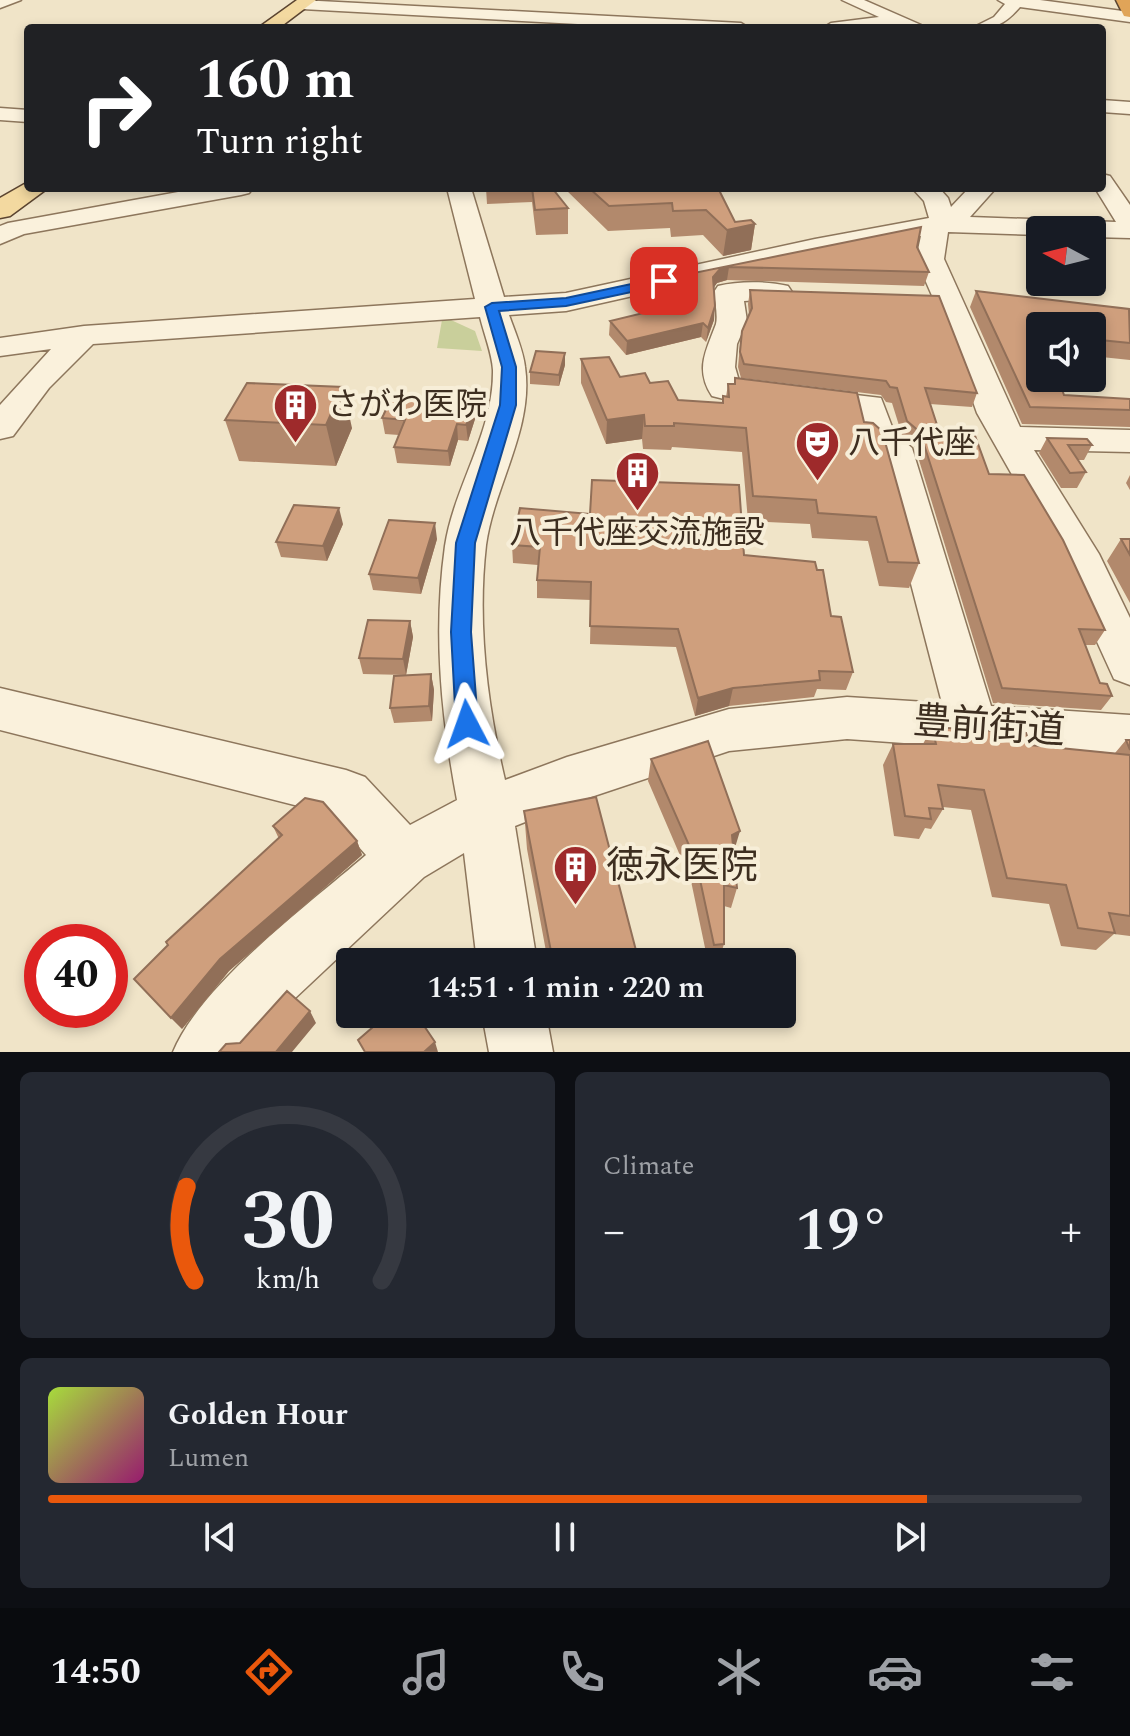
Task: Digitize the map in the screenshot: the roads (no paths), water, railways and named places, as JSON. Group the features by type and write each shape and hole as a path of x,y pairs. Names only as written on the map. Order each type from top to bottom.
{"highway":[{"path":"1124,0 1130,14"}],"main road":[{"path":"273,24 305,2"}],"street":[{"path":"0,3 13,0"},
{"path":"850,0 908,24"},
{"path":"990,24 1000,20 1011,1 1130,14"},
{"path":"305,2 668,24"},
{"path":"735,24 739,8"},
{"path":"864,24 897,20"},
{"path":"1106,106 1130,108"},
{"path":"0,114 24,116"},
{"path":"1106,189 1130,224"},
{"path":"0,236 17,228 219,192"},
{"path":"460,192 509,367 508,405 466,543 461,632 467,724 486,812 505,948"},
{"path":"929,192 936,198 944,224"},
{"path":"979,192 969,199 956,219 944,224 935,233 930,259 944,295 967,339 994,413 1078,554 1130,666"},
{"path":"0,347 84,335 566,302 726,280 815,247 944,224 1130,230"},
{"path":"726,280 804,293"},
{"path":"726,280 732,321 721,344 719,367 724,389 869,405 878,437 894,448 972,725"},
{"path":"0,428 37,381 84,335"},
{"path":"1008,438 1130,441"},
{"path":"0,709 346,794 404,858"},
{"name":"豊前街道","path":"205,1052 254,994 404,858 486,812 567,781 729,730 847,718 1130,737"},
{"path":"517,1028 521,1052"}],"place":[{"name":"さがわ医院","path":"296,444"},
{"name":"八千代座","path":"817,482"},
{"name":"八千代座交流施設","path":"637,513"},
{"name":"徳永医院","path":"575,906"}]}
